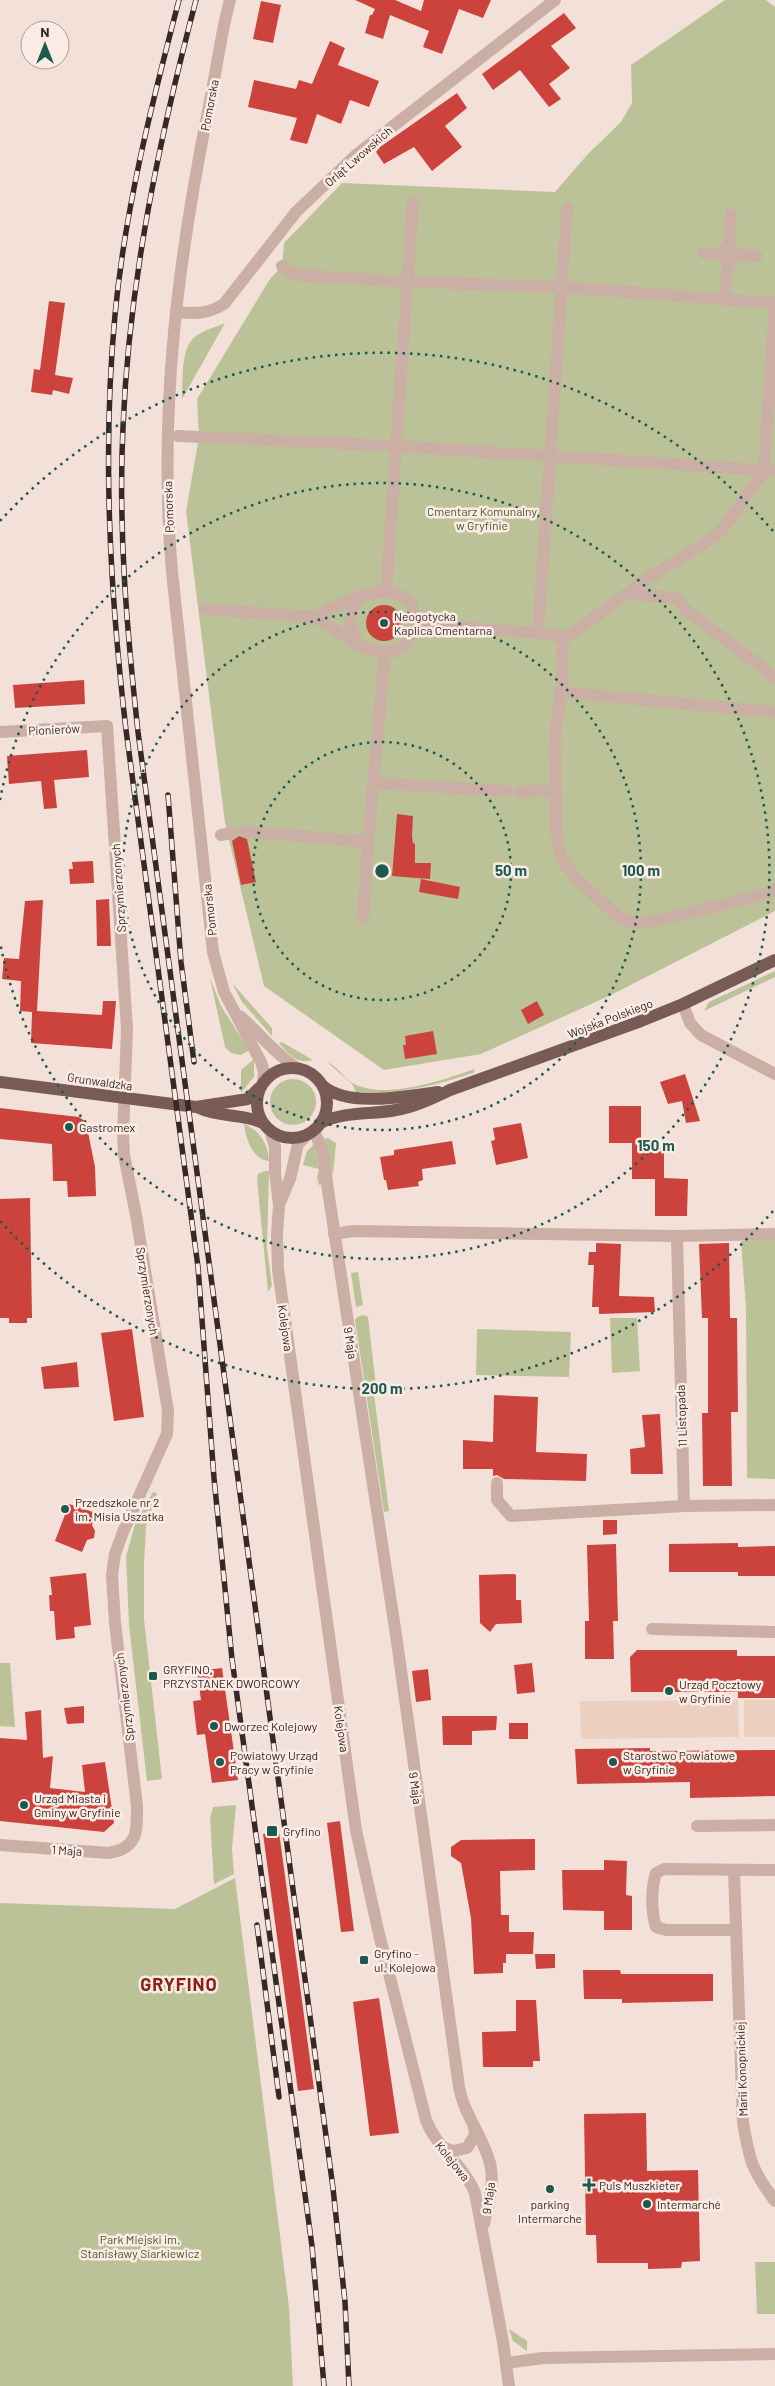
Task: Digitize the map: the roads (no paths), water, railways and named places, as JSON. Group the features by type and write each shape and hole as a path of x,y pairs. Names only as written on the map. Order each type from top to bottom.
{"main road":[{"name":"Wojska Polskiego","path":"313,1130 340,1116 399,1110 422,1103 450,1090 683,1004 775,960"},
{"path":"297,1068 314,1075 323,1086 327,1106 313,1130 288,1138 266,1127 256,1104 261,1085 278,1070 297,1068"},
{"name":"Grunwaldzka","path":"0,1082 196,1107 248,1099 261,1085"},
{"name":"Wojska Polskiego","path":"323,1086 340,1096 374,1098 450,1090"},
{"name":"Grunwaldzka","path":"196,1107 208,1113 244,1117 266,1127"}],"street":[{"name":"Pomorska","path":"230,0 190,197 176,312 167,417 170,546 213,952 221,984 261,1062 264,1072 261,1085"},
{"name":"Orląt Lwowskich","path":"176,312 198,314 214,310 224,304 296,212 356,155 555,0"},
{"path":"386,592 413,203"},
{"path":"538,633 567,208"},
{"path":"725,299 728,264 724,249 732,215"},
{"path":"704,253 724,249 738,255 756,256"},
{"path":"728,264 738,255"},
{"path":"282,266 296,275 407,282 562,287 775,303 769,471 716,536 626,594 573,633 563,637 538,633 416,624"},
{"path":"178,436 550,455 769,471"},
{"path":"205,609 314,617 359,645 374,650 393,652 406,644 416,624 412,605 399,594 386,592 361,596 314,617"},
{"path":"626,594 677,598 686,610 775,677"},
{"path":"359,645 350,625 350,611 361,596"},
{"path":"563,637 555,736 556,829 559,849 565,864 578,880 619,918 636,923 665,919 766,894 775,889"},
{"path":"363,918 385,651"},
{"path":"560,692 775,712"},
{"name":"Pionierów","path":"0,732 108,726"},
{"name":"Sprzymierzonych","path":"108,726 127,1029 124,1155 136,1215 168,1411 167,1434 123,1532 115,1554 112,1575 114,1616 137,1806 137,1829 132,1843"},
{"path":"374,783 513,791 555,790"},
{"path":"246,831 368,842"},
{"path":"683,1004 690,1023 700,1035 775,1074"},
{"name":"Pomorska","path":"235,1012 262,1035 279,1055 297,1068"},
{"name":"Kolejowa","path":"266,1127 275,1147 275,1172 279,1205 276,1235 278,1269 354,1822 378,1930 426,2120 440,2146 471,2183 483,2232"},
{"name":"Kolejowa","path":"279,1205 290,1179 298,1144 313,1130"},
{"name":"9 Maja","path":"313,1130 321,1145 325,1164 399,1660 459,2087 462,2104 486,2150 492,2179 483,2232 509,2386"},
{"path":"334,1234 362,1232 677,1236 775,1234"},
{"name":"11 Listopada","path":"677,1236 684,1506"},
{"path":"497,1483 497,1500 511,1516 684,1506 775,1505"},
{"path":"652,1629 775,1632"},
{"path":"697,1826 775,1825"},
{"name":"1 Maja","path":"0,1845 109,1853 122,1851 132,1843"},
{"path":"736,1930 666,1930 656,1927 653,1883 656,1873 664,1869 775,1870"},
{"name":"Marii Konopnickiej","path":"734,1870 743,2122 750,2162 757,2178 775,2201"},
{"path":"440,2146 453,2151 466,2148 475,2135 474,2127"},
{"path":"506,2363 543,2358 775,2354"}],"railway":[{"path":"179,0 159,78 133,195 125,235 115,315 109,419 112,574 126,730 198,1267 214,1478 232,1659 312,2246 324,2386"},
{"path":"196,0 158,158 139,265 132,318 126,372 123,427 124,580 138,732 333,2188 345,2302 349,2386"},
{"path":"168,795 181,962 194,1062"},
{"path":"257,1925 279,2097"}],"place":[{"name":"Neogotycka Kaplica Cmentarna","path":"384,623"},
{"name":"Gastromex","path":"69,1127"},
{"name":"Przedszkole nr 2 im. Misia Uszatka","path":"65,1509"},
{"name":"GRYFINO, PRZYSTANEK DWORCOWY","path":"153,1676"},
{"name":"Urząd Pocztowy w Gryfinie","path":"669,1691"},
{"name":"Dworzec Kolejowy","path":"214,1726"},
{"name":"Powiatowy Urząd Pracy w Gryfinie","path":"220,1762"},
{"name":"Starostwo Powiatowe w Gryfinie","path":"613,1762"},
{"name":"Urząd Miasta i Gminy w Gryfinie","path":"24,1805"},
{"name":"Gryfino","path":"272,1831"},
{"name":"Gryfino - ul. Kolejowa","path":"364,1960"},
{"name":"Puls Muszkieter","path":"589,2185"},
{"name":"parking Intermarche","path":"550,2189"},
{"name":"Intermarché","path":"647,2204"}],"district":[{"name":"GRYFINO","path":"179,1984"}],"park label":[{"name":"Cmentarz Komunalny w Gryfinie","path":"482,518"},
{"name":"Park Miejski im. Stanisławy Siarkiewicz","path":"140,2246"}]}
